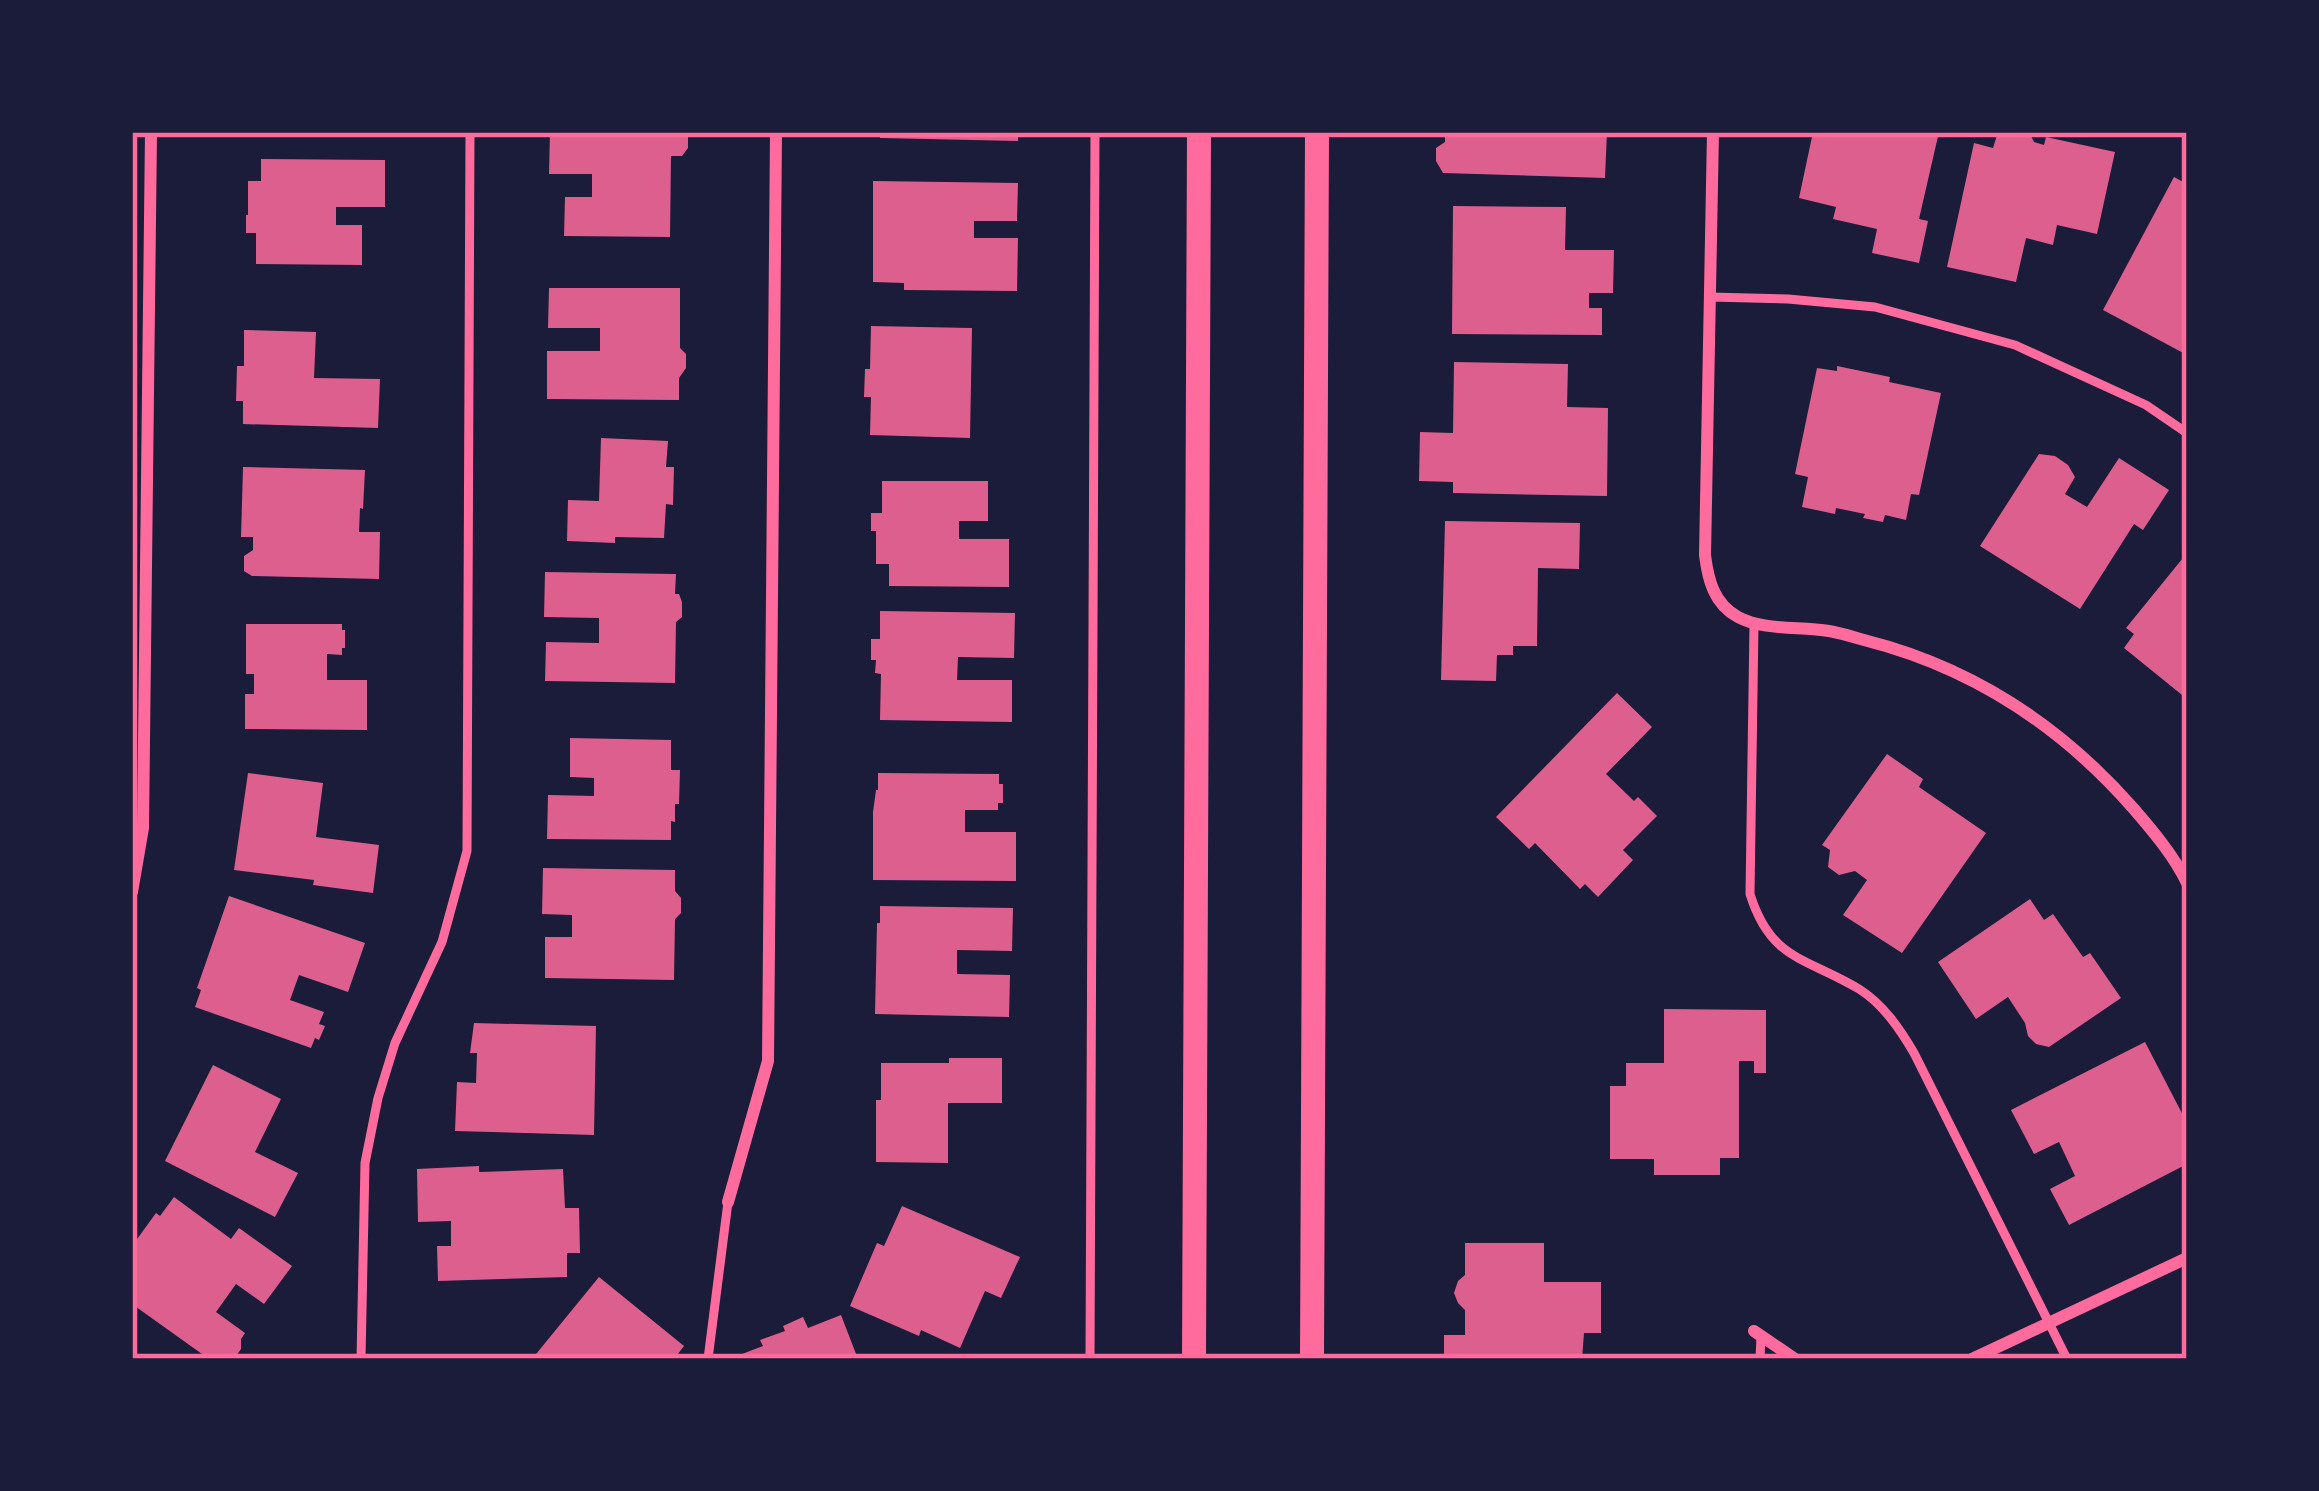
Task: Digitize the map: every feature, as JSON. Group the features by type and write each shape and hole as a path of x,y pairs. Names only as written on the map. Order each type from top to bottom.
{"main road":[{"path":"1194,1359 1199,132"},
{"path":"1312,1359 1317,132"}],"street":[{"path":"132,892 143,828 152,132"},
{"path":"728,1202 768,1061 776,132"},
{"path":"1713,132 1707,578 1717,598 1733,614 1754,624 1831,631 1900,649 1954,670 2004,698 2051,729 2108,780 2152,829 2187,883"},
{"path":"1972,1359 2187,1258"},
{"path":"1757,1333 1795,1359"}],"lane":[{"path":"361,1359 365,1163 378,1098 395,1043 442,942 467,851 470,132"},
{"path":"1090,1359 1096,132"},
{"path":"1710,297 1875,307 2014,345 2146,405 2187,433"},
{"path":"1754,624 1750,894 1757,917 1770,938 1789,954 1863,991 1896,1023 2068,1359"},
{"path":"709,1359 728,1202"},
{"path":"1757,1333 1760,1359"}],"building":[{"path":"550,132 685,132 688,148 682,156 671,156 670,237 564,236 565,197 592,197 592,174 549,174"},
{"path":"880,132 1018,132 1018,141 880,138"},
{"path":"1449,132 1607,132 1605,178 1443,173 1436,148"},
{"path":"1813,132 1939,132 1919,219 1928,221 1919,263 1872,253 1877,229 1833,219 1836,207 1799,198"},
{"path":"1998,132 2029,132 2034,142 2044,145 2046,137 2115,152 2097,234 2057,225 2053,245 2026,238 2016,282 1947,267 1974,143 1993,148"},
{"path":"261,159 385,160 385,207 336,207 336,225 362,225 362,265 256,264 256,233 246,233 246,215 248,181 261,181"},
{"path":"2174,177 2187,184 2187,355 2103,310"},
{"path":"873,181 1018,183 1017,221 974,221 974,238 1018,238 1017,291 904,290 904,283 873,282"},
{"path":"1453,206 1566,207 1565,250 1614,250 1613,293 1589,293 1589,308 1602,308 1602,335 1452,334"},
{"path":"549,288 680,288 680,348 686,354 686,368 679,378 679,400 547,399 547,351 600,351 600,328 548,328"},
{"path":"871,326 972,328 970,438 870,435 871,397 864,397"},
{"path":"244,330 316,332 314,378 380,379 378,428 243,424 243,401 236,401 237,366 244,366"},
{"path":"1454,362 1568,364 1567,407 1608,408 1607,496 1453,493 1453,482 1419,481 1420,432 1453,433"},
{"path":"1837,366 1941,393 1919,495 1911,494 1906,520 1885,515 1883,522 1836,508 1835,514 1802,507 1808,477 1795,474 1817,368 1837,371"},
{"path":"601,438 668,441 666,467 674,467 673,505 666,504 664,538 567,541 568,500 599,501"},
{"path":"2039,454 2055,456 2068,465 2075,477 2065,494 2087,507 2119,458 2169,490 2143,530 2134,524 2080,609 1980,546"},
{"path":"243,467 365,470 359,532 380,532 379,579 252,576 244,571 244,556 253,550 253,537 241,537"},
{"path":"882,481 988,481 988,521 959,521 959,539 1009,539 1009,587 889,586 889,564 876,564 876,531 871,531 871,513 882,513"},
{"path":"1445,521 1580,523 1579,569 1538,568 1537,646 1513,646 1513,655 1497,655 1496,681 1441,680"},
{"path":"2187,553 2187,699 2124,648 2134,634 2126,628"},
{"path":"545,572 676,574 675,594 682,602 682,617 676,622 675,683 545,681 546,642 599,643 599,618 544,617"},
{"path":"880,611 1015,613 1014,658 958,657 957,680 1012,680 1012,722 880,720 881,674 875,673 876,660 871,660 871,639 880,639"},
{"path":"246,624 342,624 345,648 342,655 327,654 327,680 367,680 367,730 245,729 245,694 254,694 254,674 246,674"},
{"path":"1617,693 1652,727 1606,774 1657,816 1623,850 1633,860 1598,897 1585,884 1580,889 1535,843 1529,849 1496,817"},
{"path":"570,738 671,740 671,770 680,770 671,840 547,839 548,795 594,796 594,778 570,777"},
{"path":"1887,754 1923,779 1919,787 1986,833 1902,953 1843,915 1867,880 1855,871 1839,875 1828,867 1830,850 1822,845"},
{"path":"248,773 323,783 316,837 379,845 373,893 234,870"},
{"path":"878,773 999,774 1003,803 998,803 998,810 965,810 965,832 1016,832 1016,881 873,880"},
{"path":"543,868 675,870 681,913 675,919 674,980 545,978 545,937 572,937 572,915 542,914"},
{"path":"229,896 365,943 348,992 299,975 290,1000 324,1012 319,1024 325,1026 311,1048 195,1007 201,990 197,988"},
{"path":"2030,899 2044,920 2053,914 2083,957 2090,953 2121,998 2049,1047 2028,1036 2008,997 1976,1019 1938,962"},
{"path":"880,906 1013,908 1012,951 957,950 957,974 1010,975 1009,1017 875,1014"},
{"path":"1664,1009 1766,1010 1766,1073 1754,1073 1754,1061 1739,1061 1739,1158 1720,1158 1720,1175 1654,1175 1654,1159 1610,1159 1610,1086 1626,1086 1626,1063 1664,1063"},
{"path":"474,1023 596,1026 594,1135 455,1131 457,1082 476,1083 477,1053 470,1053"},
{"path":"2145,1042 2187,1123 2187,1164 2069,1225 2050,1189 2075,1176 2059,1142 2034,1154 2011,1110"},
{"path":"949,1058 1002,1058 1002,1103 948,1103 948,1163 876,1162 881,1063 949,1063"},
{"path":"213,1065 281,1099 255,1152 298,1173 275,1217 165,1161"},
{"path":"479,1166 479,1172 563,1169 565,1208 579,1208 580,1253 567,1253 567,1277 438,1281 437,1246 451,1246 451,1221 418,1222 417,1169"},
{"path":"174,1197 231,1239 239,1228 292,1266 264,1304 236,1284 216,1312 245,1333 234,1359 209,1359 132,1304 132,1246"},
{"path":"902,1206 1020,1257 1001,1298 985,1291 960,1348 850,1306 877,1243 884,1246"},
{"path":"1465,1243 1544,1243 1544,1282 1601,1282 1601,1333 1584,1333 1582,1359 1444,1359 1444,1335 1465,1335 1465,1310 1454,1293 1465,1275"},
{"path":"599,1277 684,1346 674,1359 532,1359"},
{"path":"841,1315 858,1359 744,1359 742,1354 763,1346 760,1340 785,1331 783,1326 803,1317 808,1328"}]}
